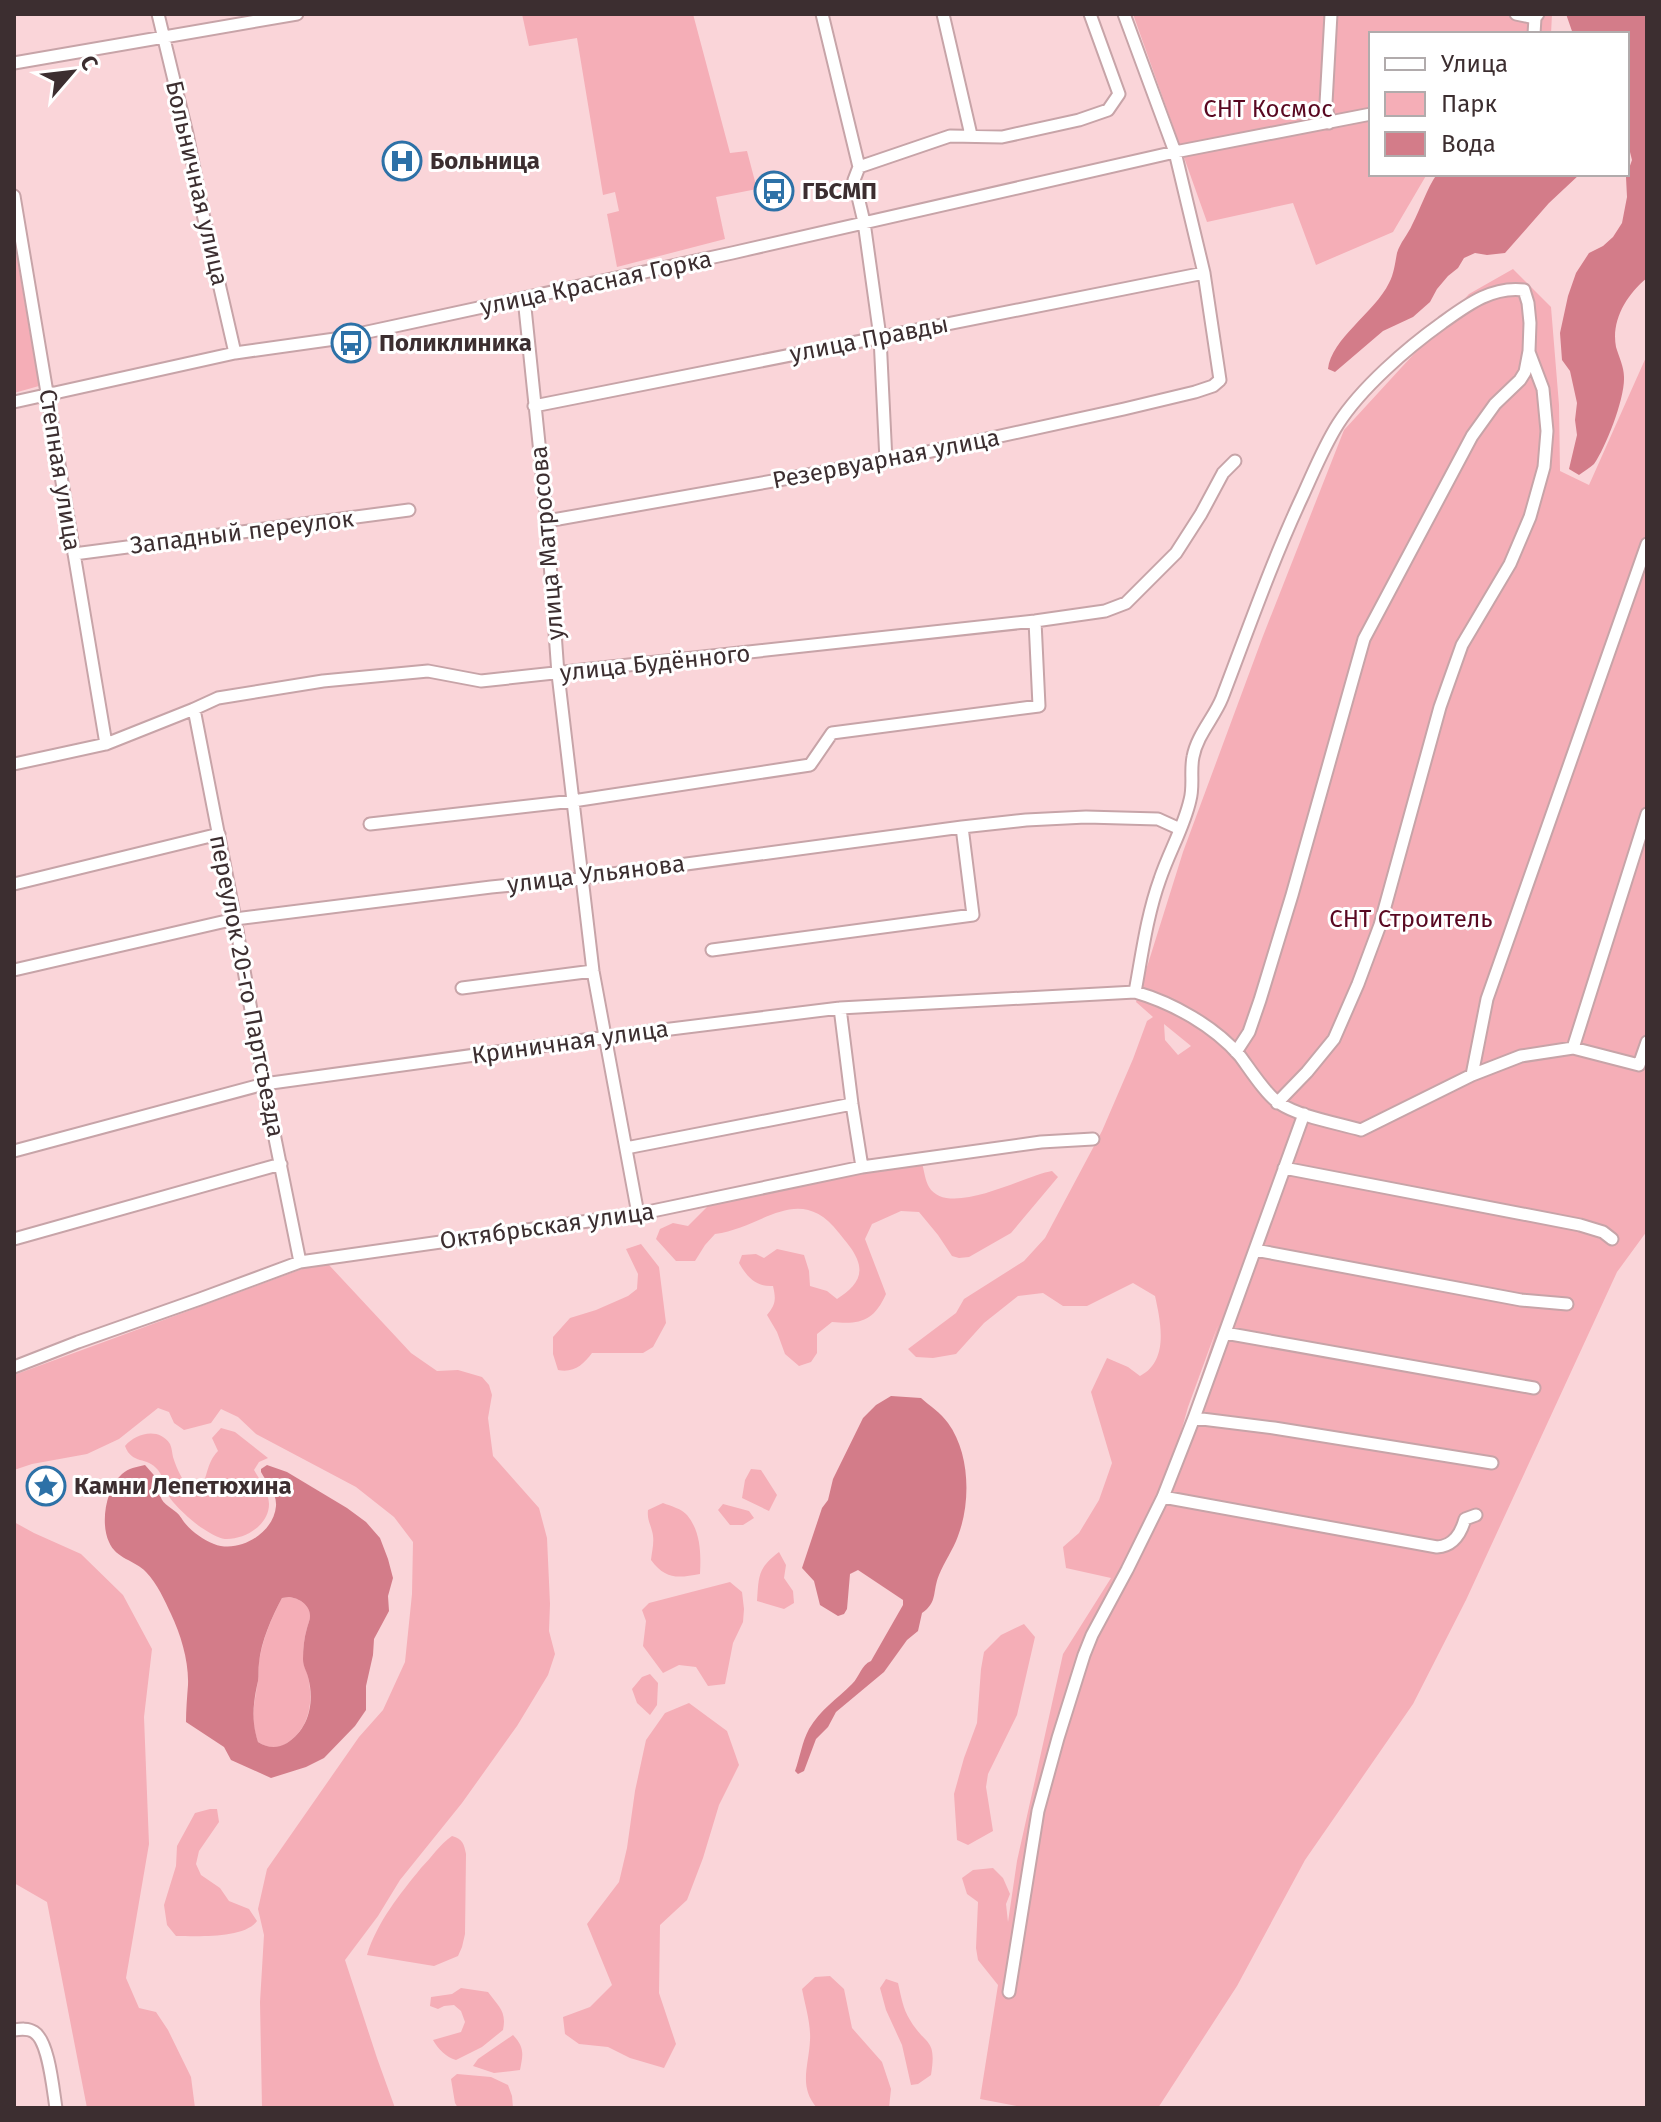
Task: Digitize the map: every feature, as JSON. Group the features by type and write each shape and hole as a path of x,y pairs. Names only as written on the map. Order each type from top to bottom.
{"street":[{"name":"Больничная улица","path":"158,14 235,353"},
{"path":"14,63 297,14"},
{"path":"822,14 859,167 854,180 864,222 880,337 886,461"},
{"path":"943,14 971,135"},
{"path":"859,167 950,136 1002,137 1079,120 1108,110 1119,94 1090,14"},
{"path":"1124,14 1175,152 1204,273"},
{"path":"1329,123 1326,103 1331,14"},
{"path":"1516,14 1536,16"},
{"name":"улица Красная Горка","path":"14,402 235,353 335,339 717,257 1175,152 1369,114"},
{"name":"Степная улица","path":"14,196 106,744"},
{"name":"улица Правды","path":"534,406 1204,273"},
{"name":"Резервуарная улица","path":"547,521 886,461 1138,406 1213,386 1220,380 1204,273"},
{"path":"1236,1052 1249,1032 1274,955 1364,639 1472,436 1495,404 1525,372 1529,351 1528,303 1524,290 1512,289 1468,304 1426,335 1360,396 1339,422 1323,451 1265,583 1215,713 1199,738 1193,758 1191,799 1160,878 1135,992 1151,996 1201,1023 1236,1052 1277,1103 1361,1130 1472,1075 1521,1056 1573,1048 1639,1065 1647,1042"},
{"name":"улица Матросова","path":"524,298 547,521 558,674 593,971 638,1214"},
{"path":"1277,1103 1334,1039 1358,984 1380,925 1440,707 1457,658 1510,564 1530,517 1544,467 1547,431 1543,389 1529,351"},
{"name":"улица Будённого","path":"14,764 106,744 218,698 323,681 428,671 481,681 1105,611 1126,603 1176,553 1223,473 1235,461"},
{"name":"Западный переулок","path":"74,554 409,510"},
{"path":"1472,1075 1487,999 1647,544"},
{"path":"370,824 573,801 810,765 832,733 1039,706 1035,621"},
{"name":"переулок 20-го Партсъезда","path":"194,709 300,1262"},
{"name":"улица Ульянова","path":"14,970 235,919 582,878 962,827 1086,817 1158,819 1180,829"},
{"path":"1573,1048 1646,821"},
{"path":"712,950 973,915 962,827"},
{"path":"14,884 219,834"},
{"path":"462,988 593,971"},
{"name":"Криничная улица","path":"14,1151 264,1084 840,1008 1135,992"},
{"path":"840,1008 862,1167"},
{"path":"626,1148 852,1104"},
{"path":"1009,1992 1038,1811 1092,1635 1163,1497 1304,1114"},
{"name":"Октябрьская улица","path":"14,1367 300,1262 638,1214 862,1167 1041,1142 1093,1139"},
{"path":"14,1239 281,1164"},
{"path":"1284,1168 1580,1225 1603,1232 1612,1239"},
{"path":"1255,1250 1521,1300 1567,1304"},
{"path":"1225,1333 1534,1388"},
{"path":"1194,1418 1492,1463"},
{"path":"1163,1497 1437,1547 1446,1547 1454,1541 1463,1529 1465,1519 1476,1515"},
{"path":"14,2030 36,2032 43,2043 56,2108"}],"green space":[{"path":"522,14 693,14 730,153 747,151 757,189 716,197 725,239 617,267 607,214 619,211 615,192 603,195 577,38 529,46"},
{"name":"СНТ Космос","path":"1133,14 1552,14 1551,32 1369,32 1369,176 1426,176 1393,232 1316,265 1293,203 1207,222"},
{"path":"14,239 39,386 14,393"},
{"name":"СНТ Строитель","path":"1513,269 1551,307 1559,405 1560,471 1589,485 1647,355 1647,1231 1617,1272 1466,1600 1413,1704 1305,1860 1237,1986 1158,2108 1027,2108 980,2099 998,1985 978,1960 978,1902 967,1894 962,1878 973,1870 993,1868 1003,1878 1010,1894 1006,1904 1008,1922 1017,1861 1063,1654 1111,1578 1066,1568 1063,1547 1079,1533 1099,1500 1112,1463 1091,1392 1107,1358 1140,1376 1149,1369 1159,1351 1161,1329 1155,1296 1133,1283 1087,1306 1063,1306 1043,1293 1018,1296 984,1323 956,1354 916,1357 908,1349 956,1313 964,1299 1024,1261 1045,1238 1102,1131 1147,1021 1153,1017 1136,1002 1183,852 1344,430 1469,294","holes":["1164,1024 1191,1046 1178,1055 1165,1040","1218,1325 1177,1450 1176,1450 1188,1407"]},
{"path":"922,1163 929,1187 939,1196 953,1199 988,1192 1052,1171 1058,1177 1011,1233 969,1257 952,1256 919,1212 901,1211 872,1224 865,1239 886,1294 871,1316 858,1322 832,1322 817,1334 817,1353 811,1362 799,1366 785,1354 767,1315 774,1301 773,1286 753,1280 739,1263 742,1255 756,1254 764,1258 777,1249 804,1255 810,1286 827,1291 837,1299 856,1282 859,1266 849,1246 824,1218 810,1210 780,1212 715,1234 695,1261 676,1261 656,1239 660,1229 673,1223 688,1226 721,1193"},
{"path":"641,1244 659,1267 666,1323 653,1347 643,1353 592,1353 578,1367 558,1370 553,1354 553,1337 570,1318 596,1310 637,1289 638,1274 626,1249"},
{"path":"313,1265 329,1265 411,1353 437,1371 458,1370 482,1377 489,1385 492,1395 488,1418 493,1456 539,1508 547,1538 549,1631 555,1654 548,1675 517,1726 462,1803 400,1880 345,1960 395,2108 262,2108 260,2002 264,1935 258,1909 267,1869 359,1737 383,1710 405,1662 412,1594 413,1542 394,1517 356,1487 256,1434 238,1417 221,1409 211,1423 184,1430 174,1423 169,1412 158,1408 119,1439 87,1454 14,1470 14,1375"},
{"path":"221,1428 235,1432 268,1458 259,1462 254,1470 269,1500 268,1512 254,1530 233,1539 216,1536 190,1519 170,1498 158,1470 132,1456 125,1446 141,1435 160,1435 170,1444 185,1484 191,1492 199,1492 211,1460 218,1451 212,1438"},
{"path":"751,1469 761,1470 777,1495 769,1511 742,1498 745,1480"},
{"path":"663,1503 682,1511 692,1522 699,1543 700,1574 673,1576 662,1571 651,1560 653,1538 648,1510"},
{"path":"723,1504 749,1511 754,1518 743,1525 730,1525 718,1510"},
{"path":"14,1522 81,1554 123,1595 152,1649 144,1717 149,1844 126,1978 139,2008 156,2012 168,2030 191,2077 195,2108 87,2108 47,1902 14,1883"},
{"path":"779,1552 786,1565 784,1578 793,1591 794,1603 784,1609 757,1601 760,1574"},
{"path":"730,1582 742,1592 744,1609 725,1684 708,1686 696,1667 679,1665 663,1673 643,1646 646,1621 642,1610 649,1603"},
{"path":"289,1597 303,1603 310,1612 303,1659 310,1686 310,1705 305,1723 294,1737 280,1747 272,1747 258,1742 254,1705 265,1637 282,1598"},
{"path":"1024,1624 1035,1637 1017,1715 988,1774 986,1787 993,1831 968,1845 957,1840 954,1794 977,1723 984,1652 1001,1635"},
{"path":"650,1674 658,1683 657,1705 650,1715 637,1703 632,1689 642,1677"},
{"path":"689,1703 727,1731 739,1765 719,1805 687,1900 660,1925 659,1993 676,2044 664,2068 630,2058 608,2047 579,2044 565,2034 563,2017 590,2007 612,1985 587,1924 619,1882 646,1740 665,1713"},
{"path":"217,1809 219,1822 199,1851 196,1864 201,1875 220,1888 229,1901 249,1909 257,1921 251,1927 231,1934 176,1936 167,1925 164,1905 176,1866 177,1846 195,1813"},
{"path":"452,1836 462,1842 466,1854 465,1934 458,1956 434,1966 367,1955 397,1898 439,1847"},
{"path":"830,1976 844,1989 852,2028 882,2062 891,2089 889,2108 817,2108 811,2100 806,2084 810,2028 802,1989 815,1977"},
{"path":"886,1979 898,1983 908,2016 931,2048 931,2075 918,2084 911,2085 902,2045 886,2010 880,1988"},
{"path":"461,1988 488,1992 501,2009 504,2023 503,2030 482,2047 456,2060 443,2052 433,2040 461,2032 465,2022 461,2011 454,2005 438,2009 430,2006 431,1997 452,1994"},
{"path":"513,2035 522,2051 520,2070 494,2073 473,2066 478,2059"},
{"path":"457,2074 491,2077 508,2085 513,2108 458,2108 451,2079"}],"water":[{"path":"1566,14 1647,14 1647,278 1627,300 1618,318 1616,347 1624,377 1614,422 1594,464 1579,475 1569,469 1577,435 1577,403 1570,371 1562,360 1560,333 1576,273 1589,253 1613,237 1622,223 1627,197 1626,177 1629,176 1632,160 1629,152 1629,32 1572,32"},
{"path":"1436,176 1578,176 1549,203 1505,253 1475,253 1464,258 1437,289 1430,302 1413,317 1383,331 1335,372 1328,369 1337,347 1389,283 1398,249"},
{"path":"891,1396 921,1398 942,1416 955,1435 966,1478 962,1523 939,1575 933,1601 922,1613 918,1631 907,1640 884,1672 836,1712 828,1727 816,1739 804,1771 798,1774 795,1771 809,1729 871,1661 903,1605 903,1600 858,1570 850,1574 847,1609 838,1616 820,1605 814,1581 802,1568 833,1479 863,1418"},
{"path":"145,1465 160,1482 160,1493 165,1503 194,1532 214,1544 234,1546 244,1543 254,1539 269,1525 276,1501 261,1472 267,1465 287,1472 347,1508 366,1522 380,1538 393,1578 388,1596 389,1611 374,1639 366,1686 366,1710 324,1758 271,1778 231,1760 224,1747 186,1722 187,1667 175,1622 150,1576 116,1552 106,1534 108,1497 116,1480 125,1472","holes":["282,1598 293,1598 303,1603 310,1612 303,1659 310,1686 310,1705 305,1723 295,1737 283,1745 269,1747 258,1742 254,1719 260,1655"]}],"place":[{"name":"Больница","path":"402,161"},
{"name":"ГБСМП","path":"774,191"},
{"name":"Поликлиника","path":"351,343"},
{"name":"Камни Лепетюхина","path":"46,1486"}]}
